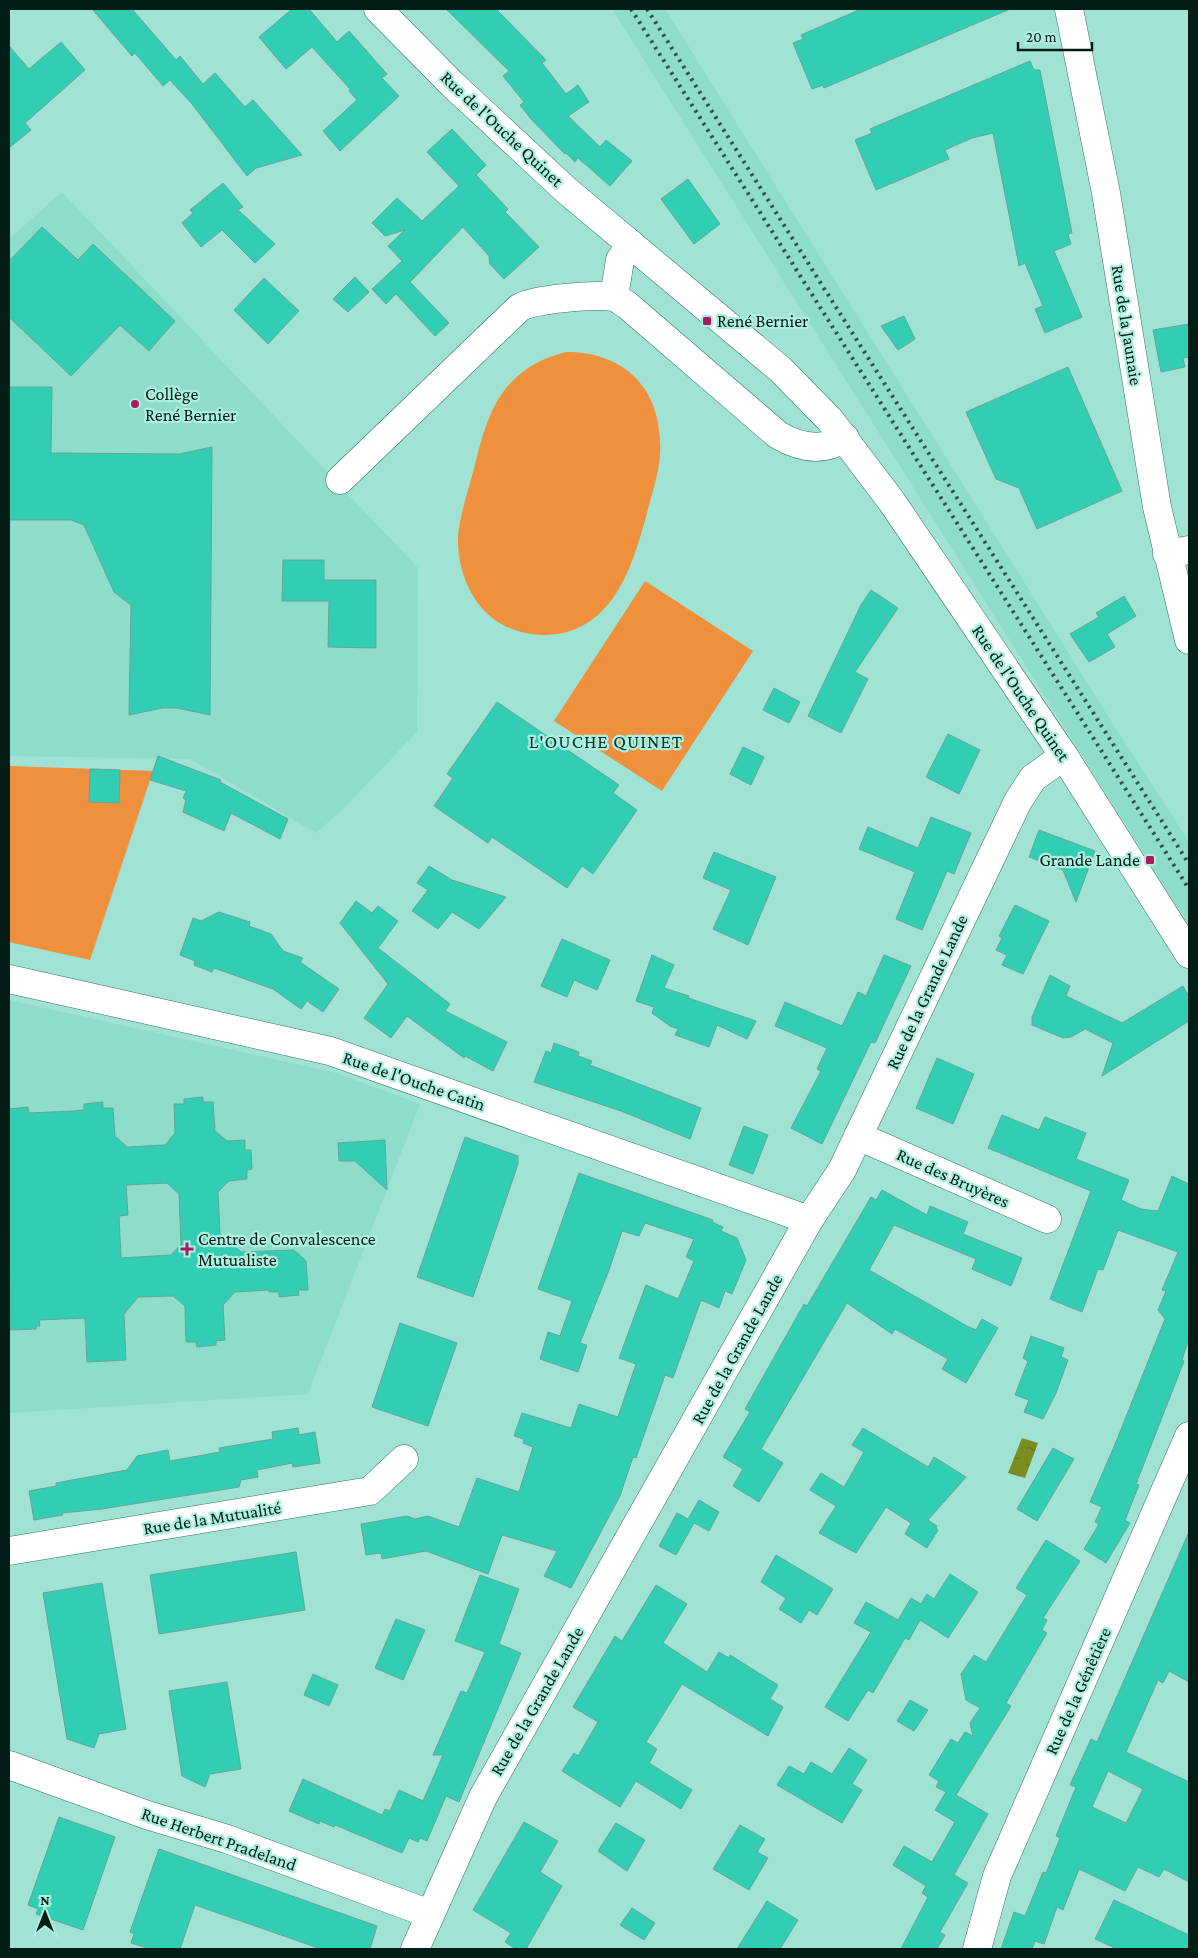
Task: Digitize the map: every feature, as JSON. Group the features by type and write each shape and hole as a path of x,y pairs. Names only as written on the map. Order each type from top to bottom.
{"street":[{"name":"Rue de l'Ouche Quinet","path":"378,9 452,84 532,159 780,370 814,402 845,438 892,502 1064,756 1189,954"},
{"name":"Rue de la Jaunaie","path":"1069,9 1106,193 1155,498 1178,552 1189,640"},
{"path":"614,297 620,260 631,244"},
{"path":"340,480 519,308 526,304 547,300 614,297 627,305 778,435 804,446 821,448 834,445 845,438"},
{"name":"Rue de la Grande Lande","path":"415,1949 483,1797 809,1220 842,1170 1018,801 1033,778 1064,756"},
{"name":"Rue de l'Ouche Catin","path":"9,979 330,1051 809,1220"},
{"name":"Rue des Bruyères","path":"858,1136 1047,1219"},
{"name":"Rue de la Génêtière","path":"977,1949 998,1876 1189,1436"},
{"name":"Rue de la Mutualité","path":"9,1551 370,1491 404,1459"},
{"name":"Rue Herbert Pradeland","path":"9,1765 147,1815 226,1840 430,1914"}],"shaded area":[{"path":"612,9 665,9 1111,721 1189,842 1189,925"},
{"name":"Collège René Bernier","path":"62,192 418,568 417,732 344,808 316,833 190,759 9,756 9,239"},
{"path":"566,352 586,353 604,358 619,365 633,375 644,388 652,403 658,421 660,459 636,550 621,586 610,602 598,615 582,626 563,633 533,634 503,625 492,618 475,599 460,562 458,550 459,528 464,503 483,437 490,416 500,396 513,380 526,369 549,357"},
{"path":"645,581 753,651 662,791 554,721"},
{"path":"9,766 153,771 90,960 9,942"},
{"name":"Centre de Convalescence Mutualiste","path":"9,1000 336,1073 420,1104 308,1394 9,1413"}],"water":[{"path":"1022,1438 1038,1443 1025,1478 1008,1473"}],"building":[{"path":"92,9 132,9 176,60 180,56 203,84 215,73 245,107 253,100 302,155 256,168 247,176 192,104 170,80 163,86 135,53 132,56"},
{"path":"292,9 309,9 337,42 349,31 387,74 382,78 399,96 340,151 323,131 357,100 349,91 350,89 312,47 286,69 259,37"},
{"path":"446,9 496,9 546,60 542,63 566,94 578,85 589,102 568,116 600,147 606,140 632,161 610,186 578,158 575,162 565,154 531,119 520,105 524,102 503,76 509,71"},
{"path":"861,9 1010,9 824,88 823,85 812,89 793,43 803,39 801,35"},
{"path":"61,42 85,70 25,123 31,130 9,148 9,46 29,69"},
{"path":"1030,61 1034,70 1040,70 1072,233 1068,234 1071,244 1054,251 1082,317 1045,333 1035,309 1043,306 1025,263 1019,266 993,133 972,138 945,150 949,159 876,190 855,140 872,133 870,129"},
{"path":"452,129 486,165 476,175 508,209 505,212 539,247 504,279 490,264 489,256 463,227 410,282 449,323 435,336 396,294 386,304 372,289 402,261 388,246 405,230 385,236 372,223 397,198 422,221 459,186 427,152"},
{"path":"688,179 720,224 694,244 661,199"},
{"path":"223,183 243,207 238,210 275,244 255,263 222,230 201,247 182,223 193,213 190,210"},
{"path":"42,227 78,260 93,244 175,321 149,351 120,325 71,376 9,317 9,261"},
{"path":"355,277 369,292 348,312 333,299"},
{"path":"264,278 299,311 268,344 234,310"},
{"path":"904,316 915,339 898,350 881,326"},
{"path":"1189,324 1189,357 1183,358 1185,367 1161,372 1153,330"},
{"path":"1068,367 1122,491 1037,529 1019,488 996,479 966,412"},
{"path":"9,387 52,387 51,453 179,454 212,447 210,715 177,708 162,708 129,715 131,605 114,592 84,525 71,520 9,520"},
{"path":"283,560 324,560 324,580 376,580 376,648 328,647 329,601 282,601"},
{"path":"871,590 898,608 855,672 868,679 841,733 808,716 861,605"},
{"path":"1124,596 1136,616 1107,634 1115,647 1089,662 1070,634 1099,617 1096,613"},
{"path":"774,688 800,702 789,723 763,710"},
{"path":"497,702 619,785 613,793 637,810 593,874 582,866 567,888 492,837 488,843 434,806 453,778 447,774"},
{"path":"948,734 980,750 959,794 926,777"},
{"path":"743,747 764,757 751,785 730,774"},
{"path":"158,756 221,780 220,782 288,819 280,839 231,813 224,831 183,812 186,800 183,798 186,791 150,780"},
{"path":"90,769 120,770 119,803 89,802"},
{"path":"931,817 971,833 954,874 947,871 922,930 896,919 915,872 859,849 868,827 918,848"},
{"path":"1039,830 1095,851 1076,902 1063,870 1029,857"},
{"path":"714,852 776,877 748,945 713,929 731,890 703,878"},
{"path":"429,866 452,880 506,897 479,929 452,912 438,929 412,911 428,890 417,883"},
{"path":"356,901 372,913 378,906 398,921 378,948 450,1004 445,1011 507,1042 493,1071 465,1056 464,1058 407,1016 391,1038 364,1018 388,984 340,923"},
{"path":"1015,905 1049,921 1023,974 1002,965 1007,955 996,950 1002,938 999,936"},
{"path":"219,912 250,922 249,926 271,934 283,951 303,958 300,962 339,989 323,1012 307,1001 301,1009 273,989 214,968 212,972 194,965 195,961 180,955 193,918 201,921"},
{"path":"562,939 610,960 597,990 574,980 567,997 541,986"},
{"path":"652,955 674,965 664,988 756,1021 747,1039 717,1025 709,1047 675,1035 678,1029 670,1026 652,1013 654,1007 636,1001"},
{"path":"884,955 911,966 875,1043 871,1042 822,1144 791,1128 821,1071 817,1069 827,1048 775,1026 785,1002 842,1026 858,992 866,996"},
{"path":"1050,975 1070,986 1066,996 1122,1023 1183,986 1189,997 1189,1021 1102,1076 1113,1043 1085,1029 1071,1037 1063,1038 1032,1025 1032,1017"},
{"path":"554,1043 579,1052 578,1056 592,1061 590,1065 701,1108 690,1139 621,1111 534,1082 546,1051 551,1053"},
{"path":"937,1058 974,1074 953,1124 916,1108"},
{"path":"203,1097 203,1102 213,1102 215,1131 227,1141 245,1140 245,1150 251,1150 252,1169 247,1170 247,1179 229,1181 218,1192 220,1234 241,1252 294,1250 306,1261 308,1290 298,1290 299,1295 279,1297 279,1292 269,1292 269,1290 235,1292 223,1305 225,1340 216,1341 216,1345 197,1347 196,1342 186,1342 185,1306 173,1296 138,1297 124,1314 126,1360 87,1362 85,1318 39,1320 40,1326 36,1326 36,1329 10,1330 9,1109 28,1107 29,1113 74,1111 84,1110 84,1104 103,1102 103,1108 113,1108 115,1136 127,1147 165,1145 175,1133 174,1104 184,1104 184,1099","holes":["167,1183 179,1194 181,1244 171,1255 121,1258 119,1216 128,1215 126,1185"]},
{"path":"1002,1115 1039,1130 1045,1117 1086,1133 1076,1159 1129,1180 1121,1200 1141,1209 1158,1211 1172,1176 1189,1184 1189,1338 1182,1360 1184,1361 1136,1484 1139,1485 1125,1520 1130,1523 1106,1563 1084,1549 1099,1524 1095,1522 1102,1507 1090,1502 1165,1319 1158,1310 1166,1291 1162,1290 1178,1252 1118,1230 1103,1270 1098,1269 1082,1312 1050,1299 1091,1191 988,1148"},
{"path":"744,1126 768,1135 753,1174 729,1165"},
{"path":"465,1137 518,1156 518,1164 473,1297 417,1277"},
{"path":"385,1140 387,1190 355,1161 339,1161 338,1143"},
{"path":"579,1173 713,1220 712,1222 723,1227 721,1231 737,1238 746,1260 732,1294 725,1291 719,1308 701,1300 673,1378 665,1375 636,1458 633,1457 620,1496 571,1588 544,1576 557,1551 502,1535 488,1574 426,1551 382,1559 381,1553 366,1555 361,1524 407,1516 415,1519 428,1516 459,1527 477,1478 519,1492 533,1447 523,1443 524,1439 514,1436 522,1413 571,1428 579,1404 618,1417 636,1364 619,1358 646,1285 678,1299 694,1261 686,1257 694,1239 645,1223 639,1236 622,1231 609,1270 580,1343 587,1345 578,1372 540,1359 548,1332 560,1336 572,1301 538,1289"},
{"path":"882,1190 927,1215 930,1206 968,1222 963,1234 1022,1258 1011,1286 972,1269 976,1259 894,1225 869,1270 967,1326 976,1330 982,1319 998,1328 966,1383 942,1369 948,1359 895,1329 892,1334 847,1303 761,1449 783,1463 759,1502 733,1486 743,1469 723,1457 750,1412 745,1409 804,1304 807,1306 871,1197 876,1200"},
{"path":"400,1323 457,1343 428,1426 372,1407"},
{"path":"1031,1336 1064,1348 1061,1357 1068,1360 1056,1393 1043,1419 1024,1412 1029,1400 1015,1395 1028,1361 1023,1358"},
{"path":"298,1428 299,1435 315,1432 320,1463 293,1467 292,1463 257,1470 258,1477 241,1480 239,1487 102,1509 62,1513 63,1515 34,1520 29,1491 56,1486 56,1483 127,1470 137,1456 168,1450 170,1461 220,1452 219,1448 273,1439 272,1432"},
{"path":"863,1428 928,1467 934,1457 966,1477 928,1520 937,1526 938,1530 927,1548 905,1534 911,1523 886,1507 856,1553 819,1533 836,1506 810,1490 821,1473 844,1487 864,1452 852,1445"},
{"path":"1053,1448 1074,1459 1037,1521 1017,1509"},
{"path":"699,1500 719,1512 709,1531 694,1523 676,1555 659,1546 677,1513 688,1519"},
{"path":"1189,1532 1189,1682 1169,1671 1163,1683 1158,1680 1126,1752 1189,1782 1189,1882 1164,1869 1159,1877 1138,1867 1125,1891 1079,1869 1063,1910 1057,1907 1044,1944 1035,1941 1032,1949 1001,1949 1014,1912 1025,1916 1043,1872 1046,1873 1060,1838 1056,1836 1076,1787 1070,1785 1091,1739 1097,1742","holes":["1108,1771 1143,1789 1126,1823 1092,1807"]},
{"path":"1046,1540 1080,1561 1043,1618 1047,1620 1042,1630 1047,1633 1006,1703 1011,1706 956,1795 988,1814 954,1875 968,1883 940,1932 945,1935 937,1949 901,1949 928,1897 922,1893 926,1886 893,1865 904,1846 932,1862 955,1822 935,1810 946,1792 936,1787 939,1781 929,1775 951,1739 958,1743 965,1732 973,1736 970,1723 980,1708 966,1700 961,1674 974,1655 986,1662 1027,1595 1016,1588"},
{"path":"296,1552 305,1610 159,1634 150,1575"},
{"path":"776,1555 833,1589 817,1615 809,1610 801,1623 779,1609 786,1598 761,1582"},
{"path":"950,1574 978,1592 948,1638 920,1620 909,1640 905,1638 873,1693 868,1690 848,1721 825,1707 871,1632 854,1623 866,1602 898,1620 911,1598 921,1604 927,1594 934,1599"},
{"path":"480,1575 519,1589 499,1644 521,1653 459,1802 446,1796 427,1841 420,1838 418,1842 409,1838 402,1853 335,1825 334,1827 320,1821 319,1824 289,1811 303,1779 382,1815 385,1809 390,1811 399,1790 423,1801 443,1755 433,1755 461,1691 467,1693 485,1652 455,1641"},
{"path":"102,1583 126,1729 99,1734 94,1748 67,1739 43,1593"},
{"path":"656,1585 687,1604 663,1643 707,1672 719,1652 729,1658 730,1655 778,1685 770,1699 783,1707 768,1736 682,1684 646,1742 657,1749 649,1763 692,1790 681,1809 636,1781 620,1807 562,1771 574,1753 578,1756 598,1722 573,1707 615,1636 622,1641"},
{"path":"396,1619 425,1630 403,1680 375,1668"},
{"path":"313,1674 338,1685 329,1706 304,1695"},
{"path":"227,1682 241,1769 210,1774 205,1787 182,1776 169,1691"},
{"path":"910,1700 928,1710 914,1731 897,1721"},
{"path":"849,1748 867,1760 852,1784 862,1790 842,1823 777,1785 789,1766 804,1774 811,1762 832,1774"},
{"path":"59,1817 115,1837 83,1930 36,1914 38,1909 28,1905"},
{"path":"524,1822 558,1841 540,1872 562,1886 526,1949 516,1949 505,1942 511,1933 473,1910"},
{"path":"616,1823 645,1840 627,1871 598,1851"},
{"path":"740,1825 765,1839 757,1852 768,1858 749,1890 713,1869"},
{"path":"159,1849 377,1926 370,1949 321,1949 195,1905 180,1949 151,1949 131,1943 134,1934 130,1932"},
{"path":"1114,1900 1189,1935 1189,1949 1117,1949 1095,1939"},
{"path":"767,1901 798,1920 780,1949 737,1949"},
{"path":"632,1908 655,1923 644,1940 620,1925"}],"railway":[{"path":"631,9 1189,889"},
{"path":"647,9 1189,864"}],"place":[{"name":"René Bernier","path":"707,321"},
{"name":"Collège René Bernier","path":"135,404"},
{"name":"Grande Lande","path":"1150,860"},
{"name":"Centre de Convalescence Mutualiste","path":"187,1249"}],"district":[{"name":"L'OUCHE QUINET","path":"606,741"}]}
